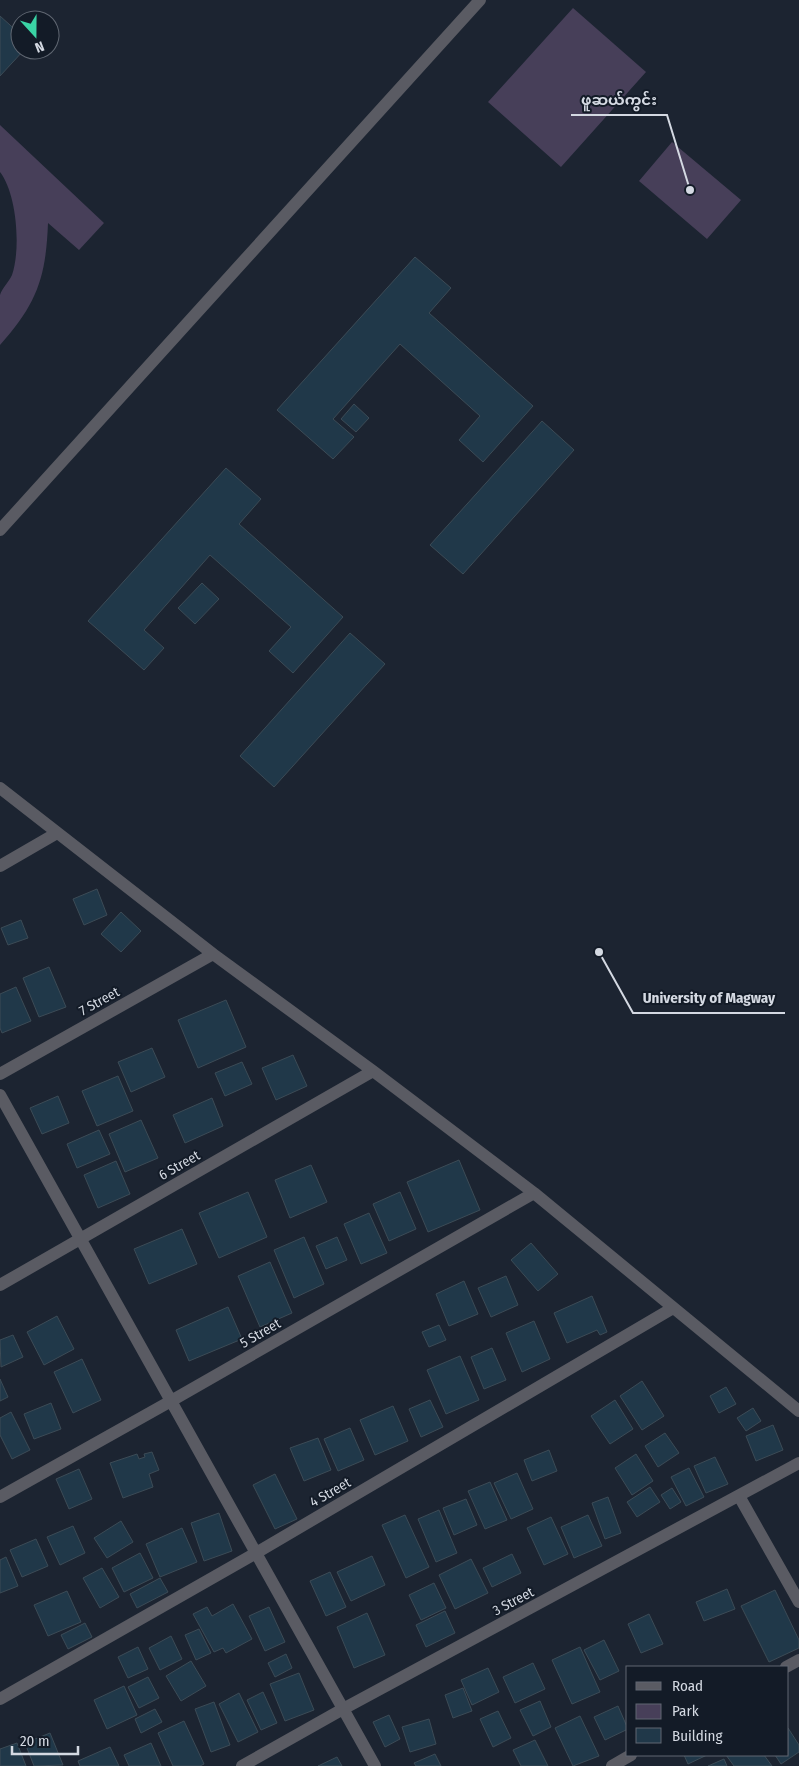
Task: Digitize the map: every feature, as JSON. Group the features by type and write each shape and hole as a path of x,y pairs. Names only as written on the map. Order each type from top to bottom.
{"street":[{"path":"0,530 480,0"},
{"path":"0,788 212,954 373,1071 534,1193 799,1411"},
{"path":"0,866 58,833"},
{"name":"7 Street","path":"0,1074 212,954"},
{"name":"6 Street","path":"0,1285 373,1071"},
{"path":"0,1095 375,1766"},
{"name":"5 Street","path":"0,1497 534,1193"},
{"name":"4 Street","path":"0,1699 256,1553 673,1308"},
{"name":"3 Street","path":"242,1766 343,1709 799,1463"},
{"path":"739,1496 799,1602"},
{"path":"788,1666 799,1660"},
{"path":"612,1766 629,1756"}],"green space":[{"path":"573,8 646,72 561,167 488,102"},
{"path":"0,125 104,223 79,250 48,223 45,259 37,289 23,316 0,345 0,295 12,275 15,264 17,237 14,207 6,182 0,172"},
{"path":"672,142 741,200 707,239 639,181"}],"building":[{"path":"0,16 10,25 10,60 15,60 0,76"},
{"path":"415,257 451,288 429,313 533,406 483,462 459,440 480,416 400,344 333,419 354,437 333,459 277,410"},
{"path":"354,404 369,418 356,432 341,419"},
{"path":"542,421 574,450 463,574 430,545"},
{"path":"226,468 261,499 239,524 343,617 293,673 269,651 291,627 210,555 144,630 164,648 144,670 88,621"},
{"path":"202,583 219,599 195,624 178,608"},
{"path":"350,633 385,664 274,787 240,756"},
{"path":"97,889 107,915 84,925 73,899"},
{"path":"121,912 141,931 121,952 101,934"},
{"path":"21,920 28,938 8,945 1,928"},
{"path":"49,967 66,1007 39,1017 23,978"},
{"path":"16,987 31,1021 2,1033 0,1028 0,994"},
{"path":"226,1000 246,1047 198,1068 178,1020"},
{"path":"152,1048 165,1077 131,1092 118,1062"},
{"path":"293,1055 307,1086 276,1100 262,1068"},
{"path":"242,1062 252,1084 225,1096 215,1073"},
{"path":"118,1076 133,1111 97,1126 82,1091"},
{"path":"58,1096 69,1123 42,1134 30,1108"},
{"path":"212,1098 223,1126 185,1143 173,1115"},
{"path":"141,1120 158,1158 125,1172 109,1134"},
{"path":"99,1130 110,1154 77,1168 67,1144"},
{"path":"459,1160 480,1210 428,1232 407,1182"},
{"path":"116,1161 130,1194 98,1208 84,1175"},
{"path":"311,1165 327,1202 290,1218 275,1180"},
{"path":"248,1192 267,1237 219,1258 199,1213"},
{"path":"400,1192 416,1229 389,1241 373,1204"},
{"path":"369,1213 387,1253 361,1264 344,1224"},
{"path":"182,1229 197,1264 149,1284 134,1249"},
{"path":"304,1237 324,1284 294,1298 274,1250"},
{"path":"337,1237 347,1260 326,1269 316,1246"},
{"path":"531,1243 558,1274 538,1291 511,1260"},
{"path":"270,1262 292,1313 260,1327 238,1276"},
{"path":"506,1276 518,1305 491,1317 478,1288"},
{"path":"464,1281 478,1314 449,1326 436,1294"},
{"path":"592,1296 607,1332 600,1335 597,1330 567,1343 554,1313"},
{"path":"228,1307 242,1339 189,1361 176,1330"},
{"path":"57,1316 74,1349 44,1365 27,1332"},
{"path":"534,1321 550,1359 522,1372 506,1333"},
{"path":"439,1325 446,1340 429,1347 422,1332"},
{"path":"13,1335 23,1357 1,1367 0,1340"},
{"path":"492,1348 506,1380 484,1389 471,1357"},
{"path":"460,1356 479,1400 446,1414 427,1370"},
{"path":"82,1359 101,1400 73,1413 54,1372"},
{"path":"0,1379 8,1397 0,1401"},
{"path":"642,1381 664,1416 642,1430 620,1396"},
{"path":"726,1387 736,1404 719,1413 710,1396"},
{"path":"430,1400 443,1427 421,1437 409,1409"},
{"path":"615,1400 633,1429 610,1444 591,1416"},
{"path":"51,1403 61,1429 34,1439 24,1414"},
{"path":"393,1406 408,1441 375,1455 360,1420"},
{"path":"753,1408 761,1421 746,1431 737,1418"},
{"path":"11,1412 30,1450 12,1459 0,1435 0,1418"},
{"path":"773,1425 783,1450 756,1461 746,1436"},
{"path":"350,1428 364,1460 338,1471 324,1439"},
{"path":"665,1433 679,1453 658,1467 645,1446"},
{"path":"318,1438 331,1470 304,1481 290,1448"},
{"path":"549,1450 557,1471 532,1481 524,1460"},
{"path":"152,1452 159,1470 149,1474 153,1487 123,1498 110,1463 137,1454 139,1459 145,1457 144,1454"},
{"path":"636,1454 653,1481 632,1495 615,1468"},
{"path":"715,1457 728,1484 706,1493 694,1466"},
{"path":"689,1468 704,1497 686,1506 671,1477"},
{"path":"79,1469 92,1499 69,1509 56,1479"},
{"path":"517,1473 533,1509 511,1519 494,1483"},
{"path":"275,1474 297,1519 275,1529 253,1485"},
{"path":"490,1482 507,1520 485,1529 468,1491"},
{"path":"650,1487 660,1502 637,1517 627,1502"},
{"path":"672,1488 681,1502 670,1509 661,1495"},
{"path":"608,1497 621,1533 605,1539 592,1503"},
{"path":"466,1499 477,1525 454,1535 443,1508"},
{"path":"439,1510 457,1553 436,1562 418,1519"},
{"path":"219,1513 232,1551 204,1561 191,1523"},
{"path":"405,1515 429,1567 406,1578 382,1525"},
{"path":"588,1515 602,1546 574,1558 561,1527"},
{"path":"551,1517 568,1554 544,1565 527,1528"},
{"path":"121,1521 133,1542 107,1558 94,1538"},
{"path":"73,1526 85,1553 60,1565 47,1537"},
{"path":"182,1528 197,1562 160,1577 146,1544"},
{"path":"36,1539 48,1566 22,1577 10,1550"},
{"path":"140,1553 153,1578 124,1592 112,1568"},
{"path":"512,1554 521,1573 492,1587 483,1568"},
{"path":"372,1556 385,1585 351,1601 337,1572"},
{"path":"6,1557 18,1586 0,1593 0,1560"},
{"path":"471,1559 488,1593 455,1609 439,1575"},
{"path":"102,1568 119,1597 100,1608 83,1578"},
{"path":"330,1572 346,1607 326,1616 310,1581"},
{"path":"160,1578 168,1592 137,1608 130,1594"},
{"path":"434,1583 446,1608 421,1620 409,1595"},
{"path":"727,1589 735,1609 704,1621 696,1602"},
{"path":"775,1590 799,1640 799,1648 769,1662 741,1606"},
{"path":"67,1591 81,1622 48,1636 34,1605"},
{"path":"233,1604 252,1639 226,1653 223,1648 214,1652 193,1614 207,1607 212,1616"},
{"path":"269,1607 285,1642 265,1651 249,1616"},
{"path":"445,1611 455,1633 426,1647 416,1625"},
{"path":"367,1613 385,1655 354,1668 337,1627"},
{"path":"649,1614 663,1644 641,1653 628,1624"},
{"path":"85,1623 92,1637 68,1649 61,1635"},
{"path":"199,1629 211,1653 196,1660 185,1635"},
{"path":"171,1636 182,1659 160,1670 149,1648"},
{"path":"604,1640 619,1671 600,1680 584,1650"},
{"path":"138,1647 148,1669 128,1678 118,1657"},
{"path":"580,1647 600,1692 572,1704 552,1660"},
{"path":"286,1654 292,1668 275,1677 268,1663"},
{"path":"191,1661 206,1686 181,1701 166,1676"},
{"path":"533,1663 545,1689 515,1703 503,1677"},
{"path":"488,1668 499,1692 472,1705 461,1680"},
{"path":"299,1673 314,1710 285,1721 270,1684"},
{"path":"148,1677 159,1698 139,1708 128,1687"},
{"path":"124,1686 137,1715 107,1729 94,1700"},
{"path":"463,1688 472,1711 453,1718 445,1695"},
{"path":"263,1692 277,1723 261,1730 247,1700"},
{"path":"239,1693 258,1732 238,1742 219,1704"},
{"path":"540,1701 551,1727 533,1736 520,1710"},
{"path":"214,1702 230,1745 211,1752 195,1709"},
{"path":"618,1706 626,1724 626,1730 605,1740 594,1717"},
{"path":"155,1709 162,1722 141,1733 135,1719"},
{"path":"498,1711 511,1738 493,1747 480,1719"},
{"path":"389,1715 400,1739 385,1747 373,1722"},
{"path":"580,1716 599,1756 573,1766 555,1728"},
{"path":"429,1719 436,1744 410,1752 402,1727"},
{"path":"184,1721 204,1764 200,1766 173,1766 158,1733"},
{"path":"789,1730 799,1745 799,1752 781,1764 776,1756 789,1756"},
{"path":"50,1733 63,1765 34,1766 25,1743"},
{"path":"535,1740 548,1766 521,1766 513,1750"},
{"path":"17,1743 26,1766 0,1766 0,1749"},
{"path":"151,1743 161,1766 129,1766 124,1755"},
{"path":"110,1747 119,1766 80,1766 78,1761"},
{"path":"435,1754 441,1766 416,1766 414,1763"},
{"path":"684,1756 705,1756 688,1764"},
{"path":"727,1756 765,1756 772,1766 734,1766"},
{"path":"337,1757 342,1766 318,1766"},
{"path":"724,1759 727,1766 708,1766"}],"place":[{"name":"ဖူဆယ်ကွင်း","path":"690,190"},
{"name":"University of Magway","path":"599,952"}]}
